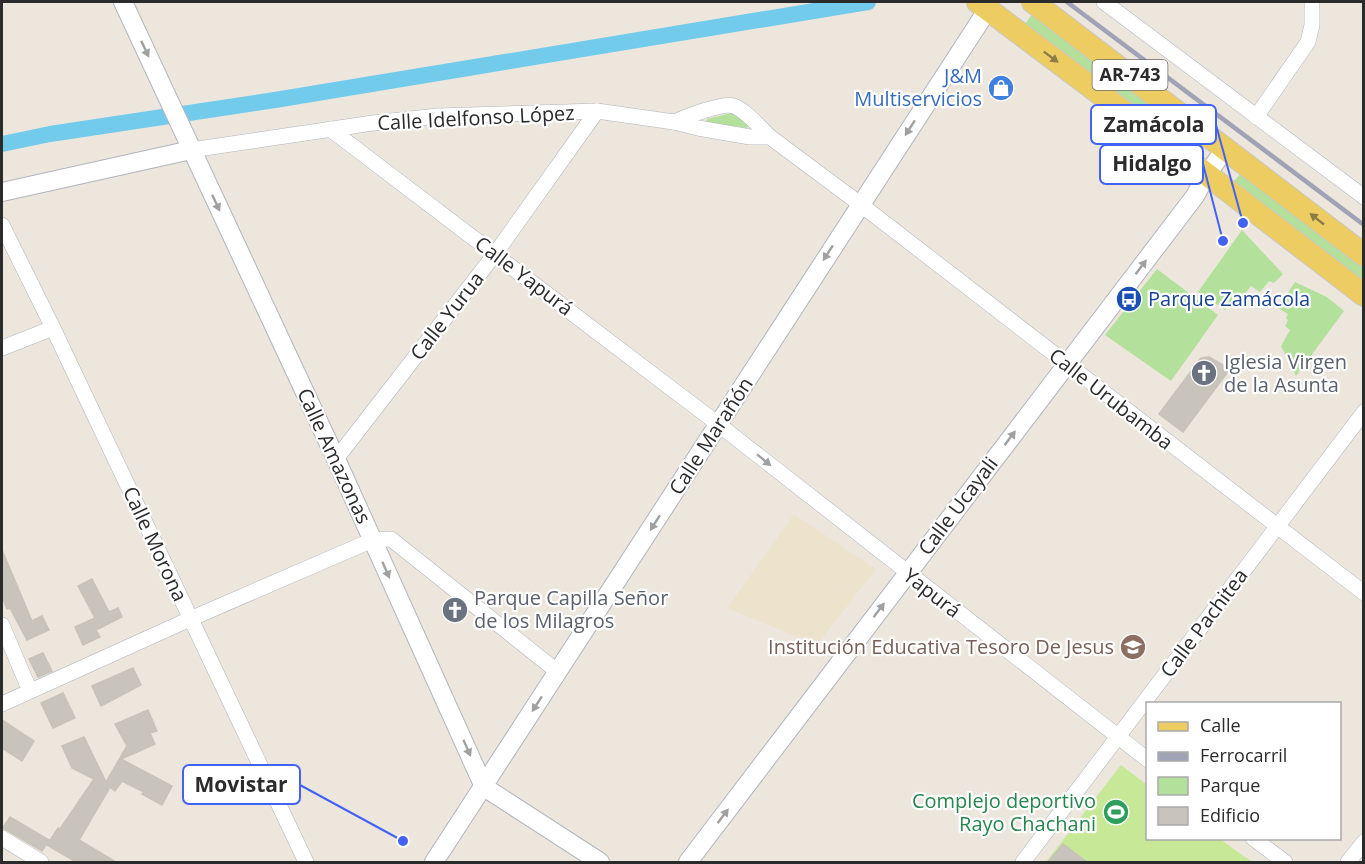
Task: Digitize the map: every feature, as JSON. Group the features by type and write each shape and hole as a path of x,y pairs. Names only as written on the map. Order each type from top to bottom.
{"main road":[{"name":"AR-743","path":"1033,2 1364,255"},
{"name":"AR-743","path":"983,5 1364,295"}],"street":[{"name":"Calle Amazonas","path":"123,2 336,459 484,787"},
{"path":"1104,2 1364,197"},
{"path":"1256,117 1308,42 1312,25 1312,2"},
{"name":"Calle Marañón","path":"434,862 860,204 983,5"},
{"path":"674,122 727,105 734,106 860,204"},
{"name":"Calle Idelfonso López","path":"2,192 191,150 330,129 438,116 597,111 674,122 698,129 750,137 770,136"},
{"name":"Calle Yurua","path":"336,459 495,254 597,111"},
{"name":"Calle Yapurá","path":"330,129 718,424"},
{"name":"Calle Ucayali","path":"688,862 1196,196 1207,174 1226,148"},
{"name":"Calle Urubamba","path":"860,204 1364,593"},
{"name":"Calle Morona","path":"2,225 306,862"},
{"path":"2,348 53,328"},
{"name":"Calle Pachitea","path":"1023,862 1364,412"},
{"name":"Yapurá","path":"718,424 1146,759"},
{"path":"2,704 373,540 391,539 558,672"},
{"path":"2,625 30,691"},
{"path":"484,787 600,862"},
{"path":"2,838 41,862"},
{"path":"1256,840 1285,862"},
{"path":"1348,862 1364,842"}],"shaded area":[{"path":"794,514 876,569 817,645 727,608"}],"green space":[{"path":"1033,13 1207,143 1197,154 1025,24"},
{"path":"732,113 748,125 747,128 706,122 707,119"},
{"path":"1243,170 1363,264 1363,286 1232,184"},
{"path":"1242,230 1283,274 1274,283 1269,281 1260,292 1251,286 1244,295 1239,292 1225,310 1198,292"},
{"path":"1157,269 1218,315 1171,381 1105,335"},
{"path":"1295,282 1327,297 1344,311 1296,376 1281,346 1290,330 1285,326 1288,314 1278,308"},
{"name":"Complejo deportivo Rayo Chachani","path":"1121,765 1146,784 1146,840 1221,840 1252,862 1046,862"}],"building":[{"path":"1209,357 1230,369 1183,432 1159,414 1201,358"},
{"path":"2,550 32,621 42,616 49,630 27,640 10,608 7,609 2,596"},
{"path":"92,579 109,612 118,608 122,617 96,630 100,637 83,645 75,627 95,618 78,586"},
{"path":"43,653 52,671 38,677 29,659"},
{"path":"133,668 141,685 101,706 92,686"},
{"path":"63,693 75,718 53,728 41,703"},
{"path":"148,710 157,731 150,733 155,744 121,759 172,786 162,805 142,794 144,792 122,781 115,791 108,786 109,789 79,840 116,862 76,862 47,845 94,779 72,768 62,746 84,737 106,782 127,746 115,724"},
{"path":"2,720 34,741 22,761 2,748"},
{"path":"10,817 49,840 42,851 3,828"},
{"path":"1063,844 1087,862 1048,862"}],"waterway":[{"path":"2,144 50,134 275,100 868,2"}],"railway":[{"path":"1067,2 1364,225"}],"place":[{"name":"J&M Multiservicios","path":"1001,88"},
{"name":"Zamácola","path":"1243,223"},
{"name":"Hidalgo","path":"1223,241"},
{"name":"Parque Zamácola","path":"1129,299"},
{"name":"Iglesia Virgen de la Asunta","path":"1204,373"},
{"name":"Parque Capilla Señor de los Milagros","path":"455,610"},
{"name":"Institución Educativa Tesoro De Jesus","path":"1133,647"},
{"name":"Complejo deportivo Rayo Chachani","path":"1116,812"},
{"name":"Movistar","path":"403,841"}]}
